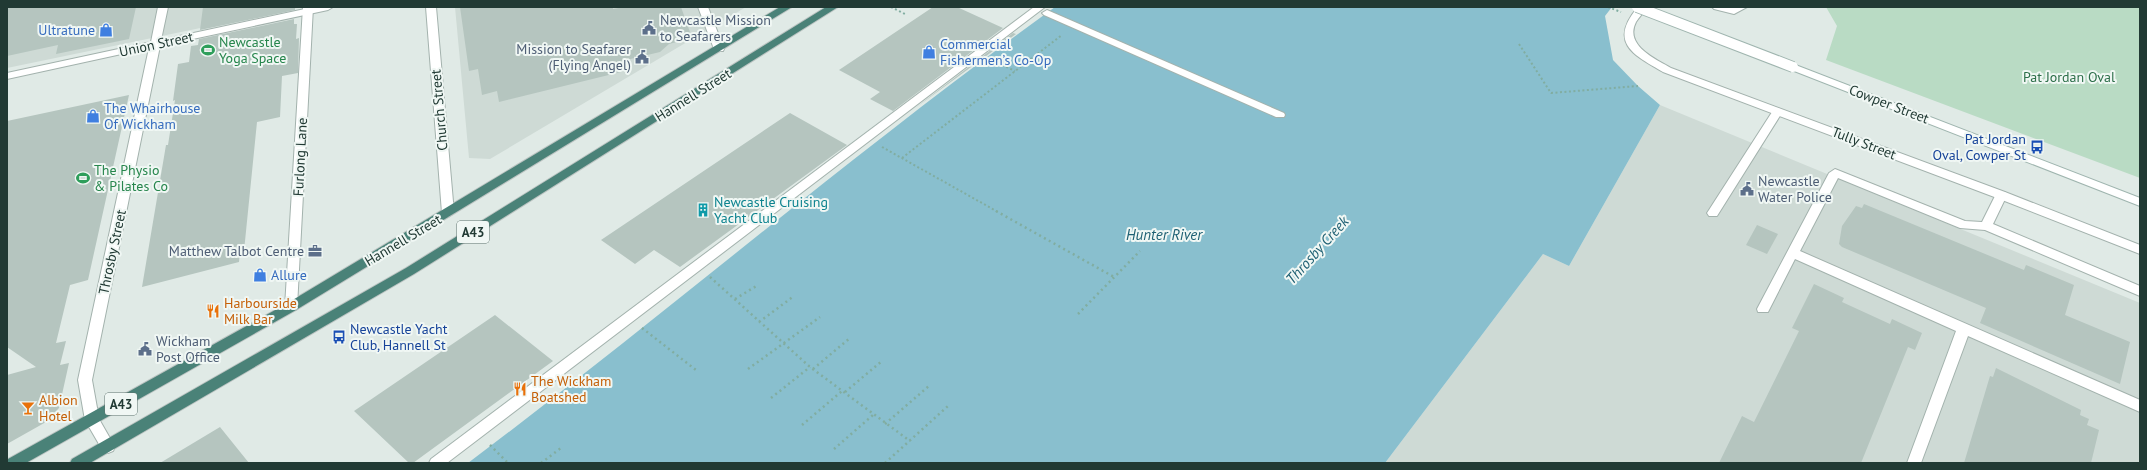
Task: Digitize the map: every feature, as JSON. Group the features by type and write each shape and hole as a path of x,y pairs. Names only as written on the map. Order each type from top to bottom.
{"highway":[{"name":"Hannell Street","path":"13,463 291,307 787,7"},
{"name":"Hannell Street","path":"77,463 108,447 410,271 833,7"}],"street":[{"name":"Throsby Street","path":"108,447 92,420 85,380 163,7"},
{"name":"Union Street","path":"7,76 308,9 328,7"},
{"name":"Church Street","path":"431,7 448,213"},
{"path":"703,7 718,49"},
{"name":"Cowper Street","path":"1637,7 2140,202"},
{"name":"Tully Street","path":"1643,7 1630,24 1628,34 1632,45 1643,56 1667,70 2001,195 2140,250"},
{"path":"1717,7 1734,11 1742,7"},
{"name":"Furlong Lane","path":"291,307 308,9"},
{"path":"436,463 629,317 1044,10 1280,115"},
{"path":"1713,213 1778,111"},
{"path":"1763,309 1835,173 1964,225 1986,226 2140,291"},
{"path":"1986,226 2001,195"},
{"path":"1792,253 2140,406"},
{"path":"1914,463 1964,328"}],"path":[{"path":"891,7 907,15"},
{"path":"902,158 1075,24"},
{"path":"1519,44 1551,93 1638,86"},
{"path":"988,58 1015,71"},
{"path":"881,147 1114,277"},
{"path":"1078,314 1140,251"},
{"path":"709,275 811,368 910,441"},
{"path":"735,299 758,285"},
{"path":"759,322 794,296"},
{"path":"629,317 696,370"},
{"path":"748,369 820,317"},
{"path":"771,398 850,338"},
{"path":"802,425 882,361"},
{"path":"885,424 930,385"},
{"path":"885,463 948,406"},
{"path":"834,449 873,415"},
{"path":"491,446 508,463"},
{"path":"541,463 561,448"}],"shaded area":[{"path":"7,7 302,7 7,68"},
{"path":"455,7 746,7 490,159 469,158"},
{"path":"1660,105 2140,303 2140,463 1385,463 1543,254 1569,266"}],"green space":[{"name":"Pat Jordan Oval","path":"1826,7 2140,7 2140,178 1826,60 1837,26"}],"water":[{"name":"Hunter River","path":"1055,7 1612,7 1605,16 1613,60 1638,86 1660,105 1569,266 1543,254 1385,463 468,463 542,407 906,118"}],"building":[{"path":"7,7 136,7 129,39 56,54 58,45 7,56"},
{"path":"203,7 295,7 295,10 200,30"},
{"path":"460,7 613,7 613,9 624,7 681,7 692,38 669,44 660,52 622,61 625,71 499,102 497,91 482,95 478,69 469,71"},
{"name":"Commercial Fishermen’s Co-Op","path":"933,7 957,7 1003,28 893,111 870,99 880,92 839,70"},
{"path":"294,19 294,24 297,24 296,39 299,38 298,73 282,76 280,117 257,122 244,251 240,252 239,262 142,287 166,145 168,145 175,100 173,101 178,64 189,62 191,46 198,45 199,39"},
{"path":"1013,33 1016,34 914,109"},
{"path":"129,95 88,280 70,285 56,343 66,341 60,365 69,363 59,408 46,422 7,444 7,375 36,367 7,347 7,121"},
{"name":"Newcastle Cruising Yacht Club","path":"790,113 847,145 680,267 654,250 635,264 601,240"},
{"path":"1864,204 2024,270 2026,265 2074,285 2065,315 2130,342 2120,384 1980,323 1986,308 1842,247 1839,244 1842,226 1856,206 1862,208"},
{"path":"1757,225 1778,234 1767,254 1746,245"},
{"path":"1814,284 1844,298 1842,302 1890,324 1892,319 1922,333 1915,350 1908,347 1861,463 1719,463 1742,416 1754,422 1799,331 1792,328"},
{"path":"495,315 553,361 413,463 409,463 354,411"},
{"path":"1996,368 2081,410 2080,415 2089,419 2087,425 2099,430 2091,463 1964,463 1990,376 1993,377"},
{"path":"220,427 249,463 160,463"}],"place":[{"name":"Newcastle Mission to Seafarers","path":"649,28"},
{"name":"Ultratune","path":"106,30"},
{"name":"Newcastle Yoga Space","path":"208,50"},
{"name":"Commercial Fishermen’s Co-Op","path":"929,52"},
{"name":"Mission to Seafarer (Flying Angel)","path":"642,57"},
{"name":"The Whairhouse Of Wickham","path":"93,116"},
{"name":"Pat Jordan Oval, Cowper St","path":"2037,147"},
{"name":"The Physio & Pilates Co","path":"83,178"},
{"name":"Newcastle Water Police","path":"1747,189"},
{"name":"Newcastle Cruising Yacht Club","path":"703,210"},
{"name":"Matthew Talbot Centre","path":"315,251"},
{"name":"Allure","path":"260,275"},
{"name":"Harbourside Milk Bar","path":"213,311"},
{"name":"Newcastle Yacht Club, Hannell St","path":"339,337"},
{"name":"Wickham Post Office","path":"145,349"},
{"name":"The Wickham Boatshed","path":"520,389"},
{"name":"Albion Hotel","path":"28,408"}],"water label":[{"name":"Throsby Creek","path":"1317,250"}]}
